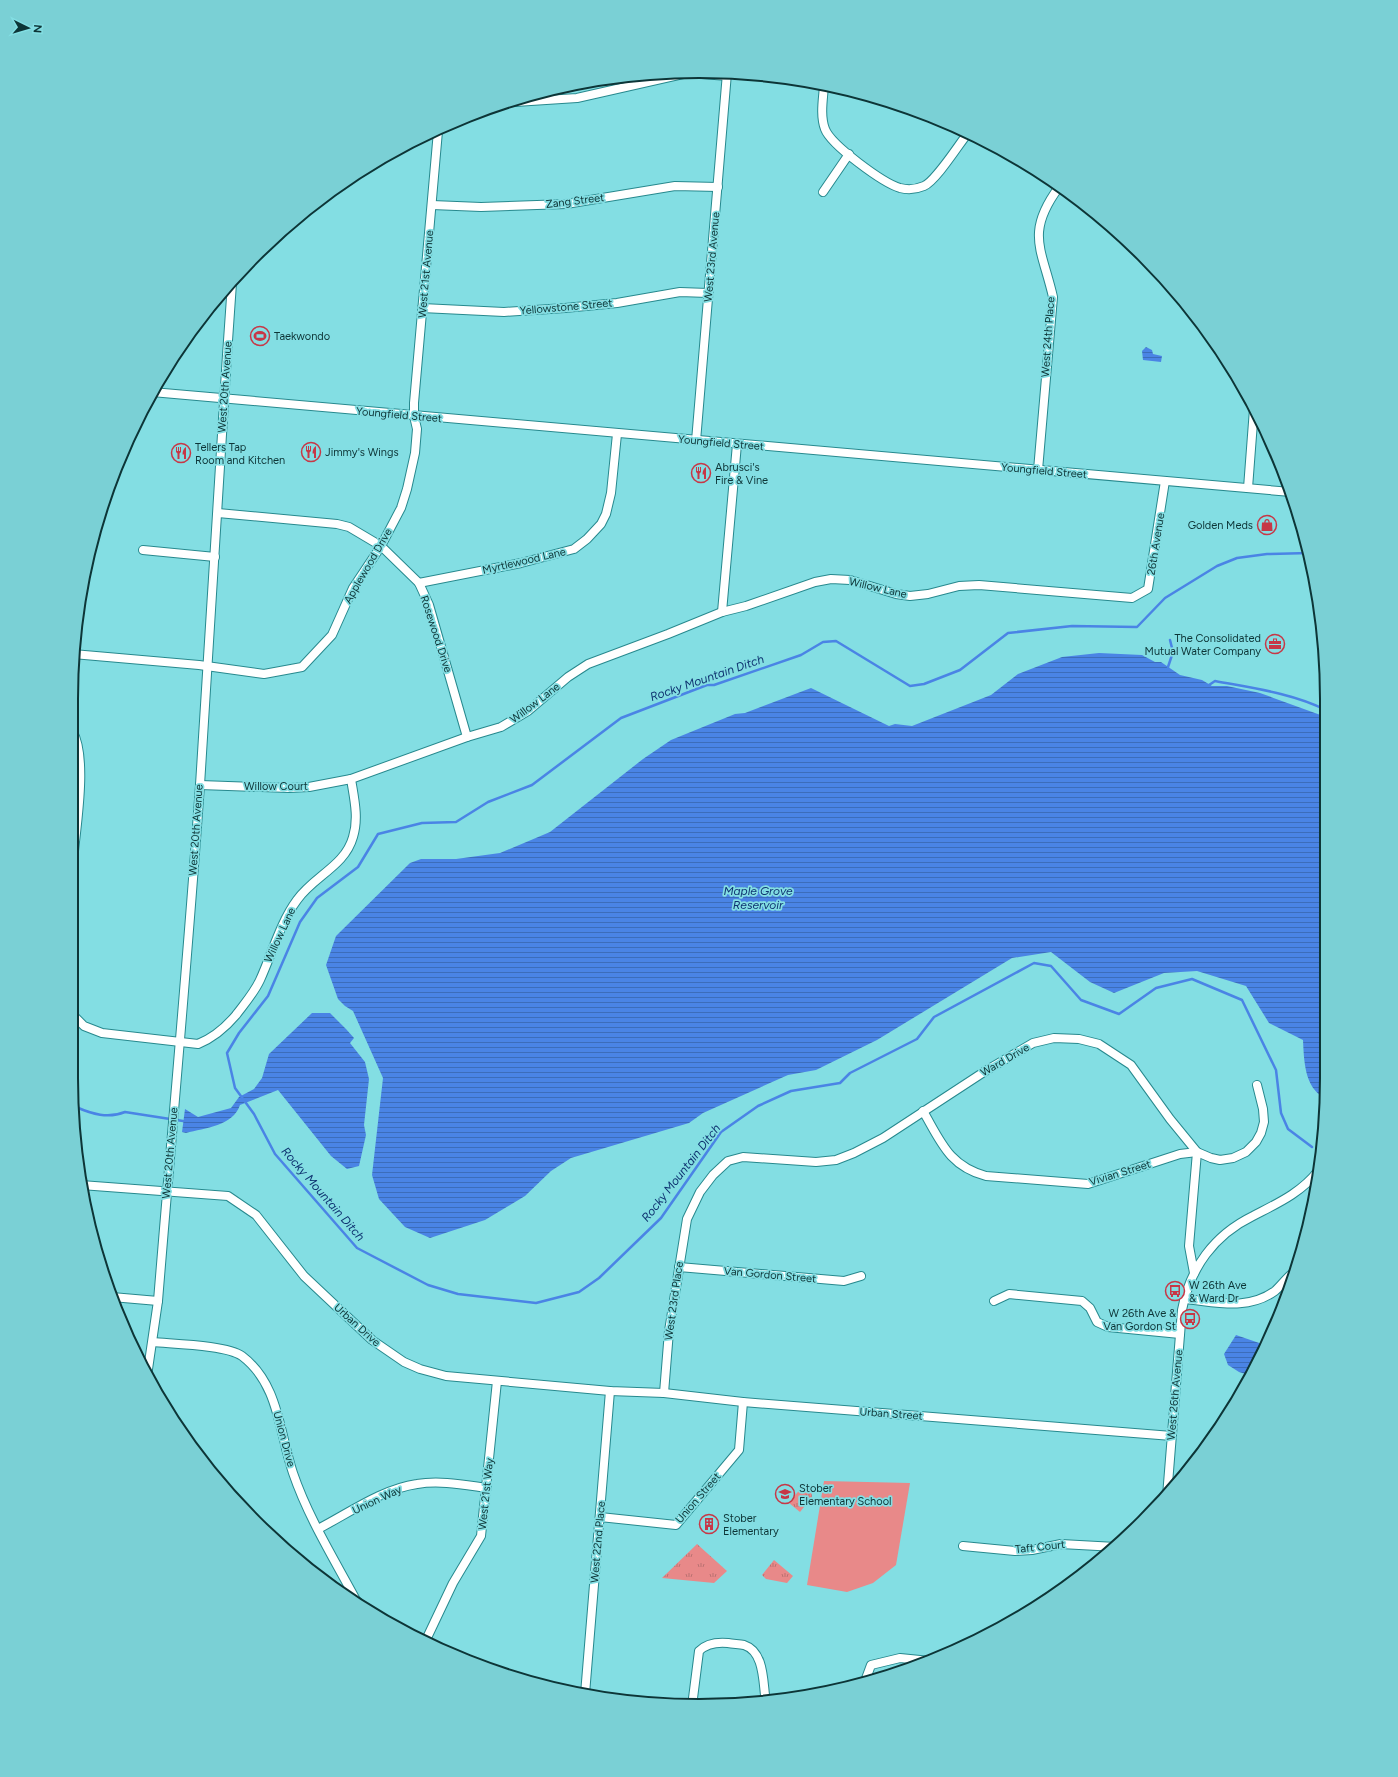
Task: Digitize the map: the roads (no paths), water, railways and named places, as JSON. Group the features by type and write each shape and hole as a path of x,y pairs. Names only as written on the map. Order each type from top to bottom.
{"street":[{"path":"531,101 577,98 661,79"},
{"name":"West 23rd Avenue","path":"696,441 727,79"},
{"path":"824,91 823,106 825,128 830,138 848,154 892,185 902,189 914,189 931,182 964,137"},
{"name":"West 21st Avenue","path":"414,416 438,136"},
{"path":"823,192 848,154"},
{"name":"Zang Street","path":"432,205 481,207 566,204 676,186 718,187"},
{"name":"West 24th Place","path":"1038,470 1053,297 1038,244 1038,231 1040,222 1048,204 1056,191"},
{"name":"West 20th Avenue","path":"149,1366 158,1301 200,785 206,667 216,557 219,461 231,291"},
{"name":"Yellowstone Street","path":"422,308 504,312 573,308 617,303 680,292 708,293"},
{"name":"Youngfield Street","path":"159,393 696,441 1284,491"},
{"name":"Applewood Drive","path":"79,655 199,665 264,674 302,667 332,635 357,582 381,546 401,508 407,489 415,452 417,429 414,416"},
{"path":"1248,488 1253,419"},
{"name":"Myrtlewood Lane","path":"419,583 574,550 601,524 606,514 611,493 617,434"},
{"path":"722,612 737,444"},
{"name":"26th Avenue","path":"1132,598 1148,589 1151,580 1165,481"},
{"name":"Rosewood Drive","path":"218,513 337,524 349,527 381,546 419,583 429,605 467,737"},
{"path":"143,550 216,557"},
{"name":"Willow Lane","path":"78,1021 84,1026 102,1033 179,1043 198,1044 209,1040 227,1025 250,998 260,981 290,910 306,889 335,866 346,852 353,837 356,819 351,779 467,737 501,727 528,711 568,677 588,664 722,612 746,606 814,582 831,580 860,582 896,594 910,596 928,594 959,586 979,585 1132,598"},
{"path":"78,751 80,758 78,782"},
{"name":"Willow Court","path":"200,785 302,788 351,779"},
{"name":"Ward Drive","path":"690,1210 700,1192 713,1175 728,1161 743,1157 816,1162 836,1160 884,1138 987,1070 1033,1043 1054,1038 1079,1039 1099,1044 1131,1064 1170,1119 1197,1152"},
{"name":"Vivian Street","path":"923,1111 950,1155 960,1165 972,1172 986,1176 1088,1184 1180,1154 1197,1152 1220,1160 1233,1158 1246,1152 1256,1142 1261,1133 1264,1122 1263,1109 1257,1085"},
{"path":"1194,1272 1189,1246 1197,1152"},
{"name":"West 26th Avenue","path":"1168,1485 1184,1299 1194,1272 1210,1247 1224,1234 1241,1222 1291,1196 1312,1177"},
{"name":"Urban Drive","path":"88,1185 167,1190 228,1196 256,1215 304,1276 372,1340 404,1362 420,1369 446,1376 610,1391"},
{"name":"West 23rd Place","path":"664,1393 668,1331 690,1210"},
{"name":"Van Gordon Street","path":"679,1268 844,1281 861,1276"},
{"path":"1184,1299 1237,1304 1255,1302 1275,1290 1287,1279"},
{"path":"994,1301 1009,1294 1082,1301 1090,1308 1097,1322 1108,1327 1180,1334"},
{"path":"118,1298 158,1301"},
{"name":"Union Drive","path":"153,1342 222,1349 240,1355 256,1368 271,1393 293,1473 318,1530 352,1593"},
{"name":"West 21st Way","path":"428,1637 453,1583 481,1536 497,1381"},
{"name":"Urban Street","path":"610,1391 664,1393 743,1402 1172,1436"},
{"name":"West 22nd Place","path":"585,1688 610,1391"},
{"name":"Union Street","path":"600,1517 676,1526 739,1450 743,1402"},
{"name":"Union Way","path":"318,1530 376,1498 400,1488 418,1483 451,1483 487,1488"},
{"name":"Taft Court","path":"963,1546 1015,1551 1032,1550 1061,1544 1106,1546"},
{"path":"693,1699 699,1650 704,1646 713,1643 743,1645 750,1648 757,1656 760,1664 766,1694"},
{"path":"867,1676 871,1665 900,1658 915,1660"}],"water":[{"path":"1146,347 1152,350 1153,354 1162,356 1161,362 1143,360 1142,351"},
{"name":"Maple Grove Reservoir","path":"1099,653 1142,655 1155,662 1161,662 1180,675 1202,680 1212,686 1227,686 1260,693 1320,715 1320,1094 1313,1087 1306,1072 1303,1040 1269,1023 1246,986 1197,971 1164,973 1114,993 1090,982 1051,952 1012,958 877,1040 816,1070 788,1075 703,1113 689,1123 571,1158 551,1171 525,1196 485,1220 430,1238 405,1227 379,1199 372,1175 383,1078 353,1011 338,999 326,965 336,936 410,863 421,859 456,859 500,853 550,832 643,759 671,740 735,714 745,713 811,688 889,726 895,724 912,726 991,695 1018,674 1062,657"},
{"path":"312,1013 330,1013 354,1038 350,1043 365,1062 369,1079 364,1125 366,1135 359,1166 347,1169 331,1156 278,1090 240,1105 231,1118 225,1122 186,1133 182,1132 185,1109 198,1117 231,1108 239,1097 254,1089 262,1078 269,1054"},
{"path":"1236,1335 1260,1343 1245,1374 1228,1365 1224,1354"}],"waterway":[{"name":"Rocky Mountain Ditch","path":"1302,553 1267,554 1237,558 1217,566 1165,598 1137,627 1072,626 1008,633 960,670 924,684 910,686 836,641 823,642 801,655 714,685 707,685 621,718 532,785 488,802 456,822 422,823 378,834 358,867 317,898 300,922 268,996 239,1033 227,1053 235,1088 254,1114 275,1154 357,1248 428,1285 458,1294 536,1303 579,1292 599,1278 661,1218 721,1132 758,1106 791,1091 840,1083 850,1073 917,1039 934,1017 1034,963 1051,966 1081,1000 1119,1014 1156,988 1192,979 1242,1000 1276,1070 1281,1113 1288,1129 1312,1147"},
{"path":"1168,667 1173,652 1170,640"},
{"path":"1209,685 1215,681 1272,692 1300,699 1320,707"},
{"path":"79,1108 100,1115 112,1115 125,1112 183,1121"}],"place":[{"name":"Taekwondo","path":"260,336"},
{"name":"Jimmy's Wings","path":"311,452"},
{"name":"Tellers Tap Room and Kitchen","path":"181,453"},
{"name":"Abrusci's Fire & Vine","path":"701,473"},
{"name":"Golden Meds","path":"1267,525"},
{"name":"The Consolidated Mutual Water Company","path":"1275,644"},
{"name":"W 26th Ave & Ward Dr","path":"1175,1291"},
{"name":"W 26th Ave & Van Gordon St","path":"1190,1319"},
{"name":"Stober Elementary School","path":"785,1494"},
{"name":"Stober Elementary","path":"709,1524"}]}
